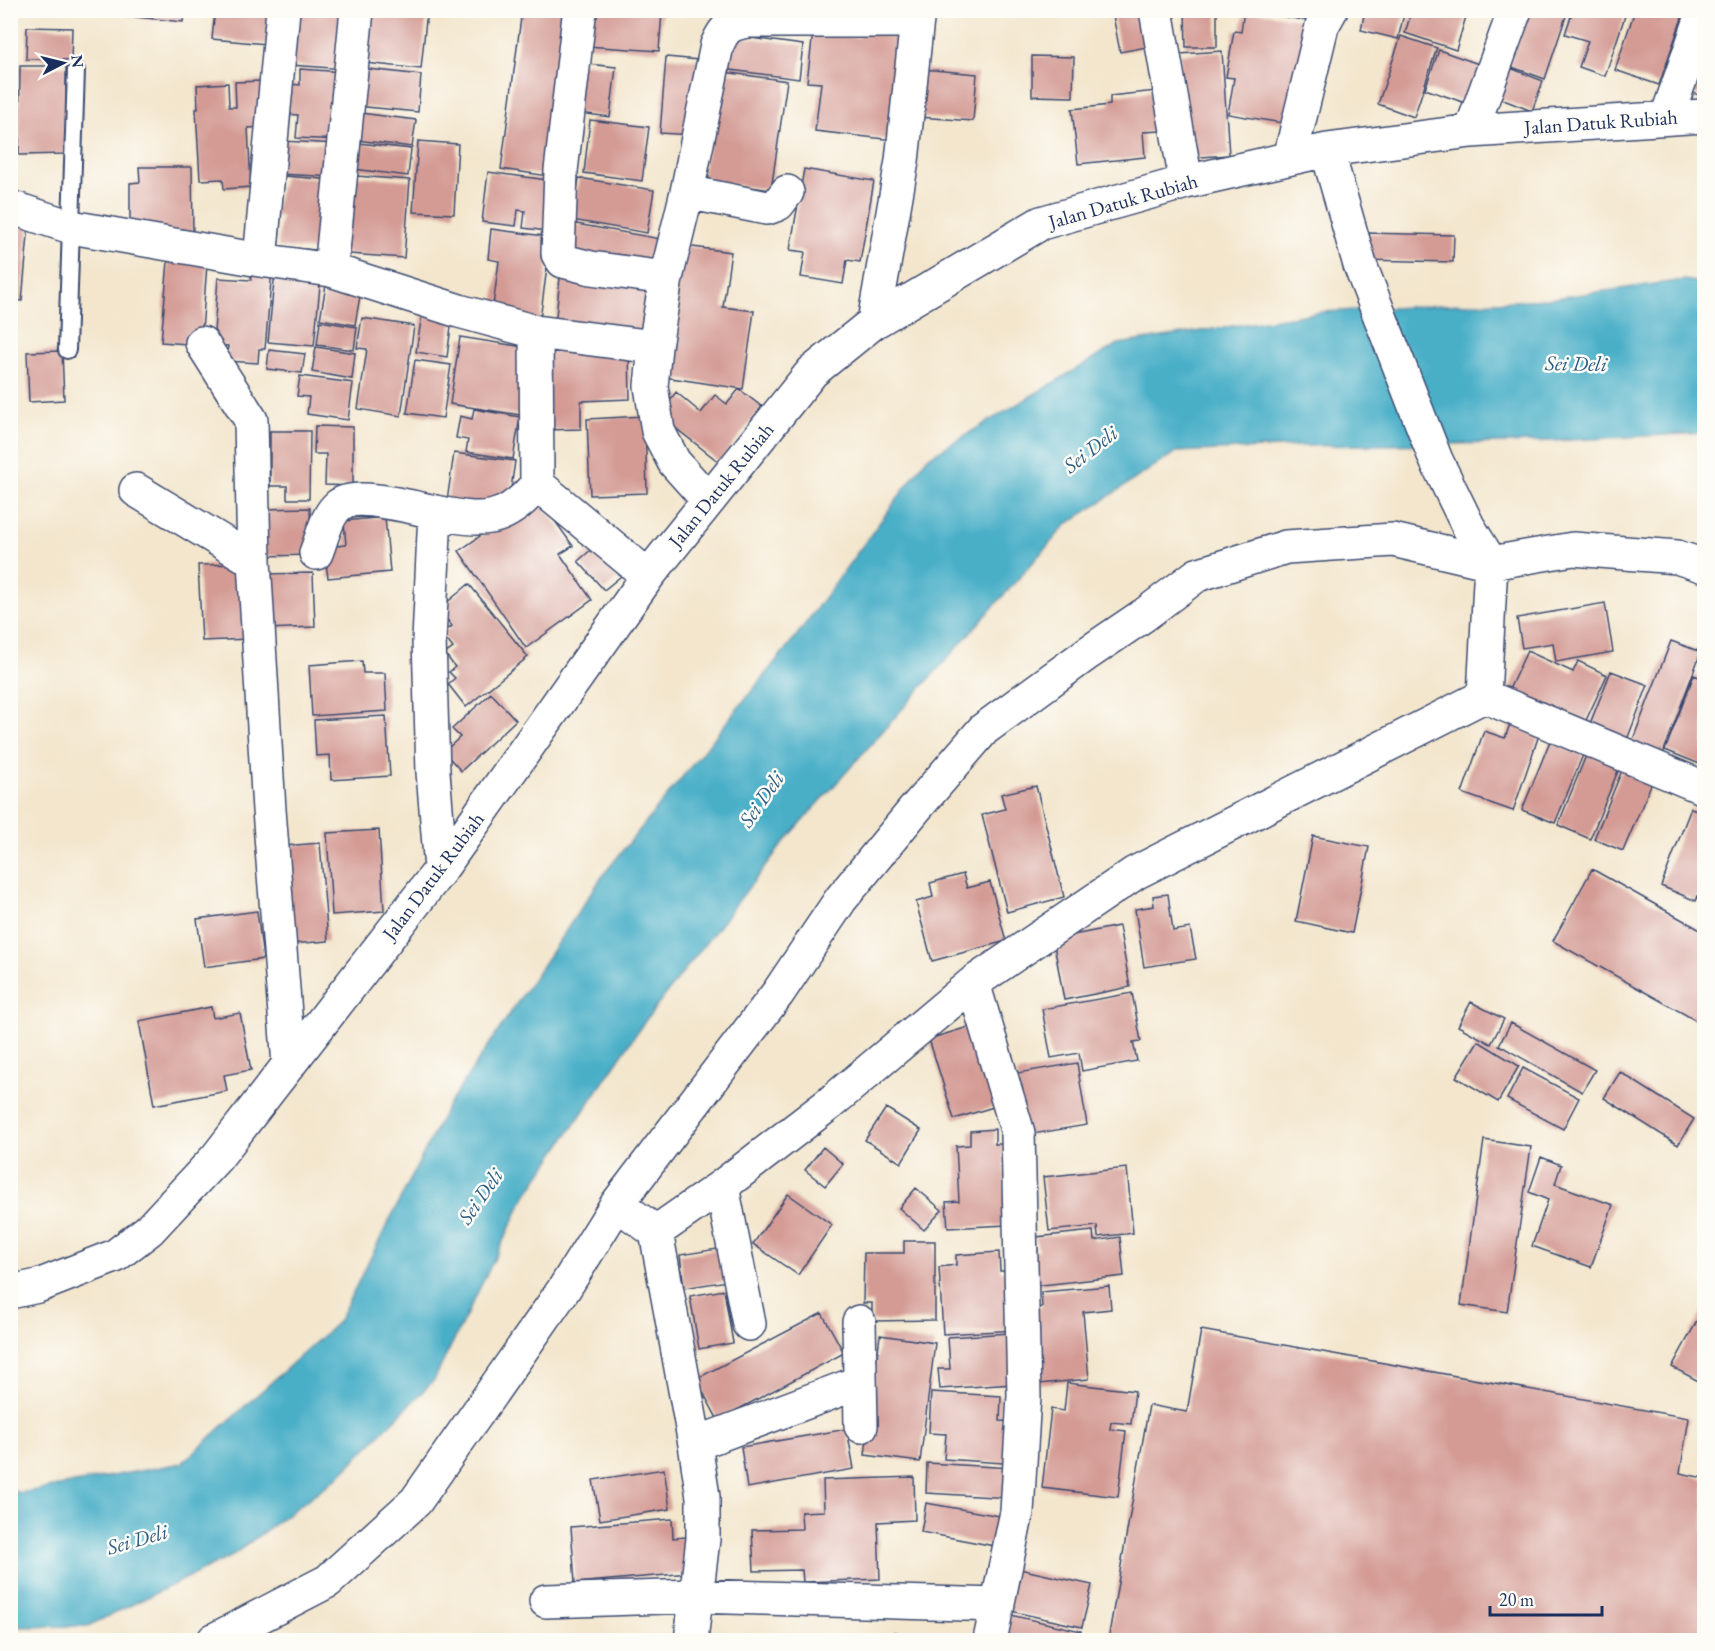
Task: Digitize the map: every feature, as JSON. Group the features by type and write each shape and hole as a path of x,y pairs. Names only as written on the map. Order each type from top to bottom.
{"street":[{"path":"331,270 357,10"},
{"path":"581,10 561,171 558,254 563,261 591,268 666,278"},
{"path":"1156,10 1186,182"},
{"path":"1290,158 1322,26 1331,10"},
{"path":"1471,131 1515,10"},
{"path":"260,260 282,11"},
{"path":"1667,117 1704,11"},
{"path":"708,500 674,462 658,431 651,386 666,278 687,192 717,45 722,34 734,24 749,21 918,16 902,161 874,322"},
{"name":"Jalan Datuk Rubiah","path":"10,1292 38,1286 115,1256 149,1230 217,1156 441,869 648,576 812,372 874,322 1041,223 1186,182 1327,150 1471,131 1704,116"},
{"path":"1327,150 1360,265 1436,460 1468,526 1491,563 1484,696"},
{"path":"687,192 767,208 778,204 787,192"},
{"path":"10,207 71,227 331,270 459,311 536,332 655,347"},
{"path":"316,553 330,517 338,505 348,501 382,501 461,518 490,518 511,511 537,484 536,332"},
{"path":"202,344 251,420 254,561 269,810 289,1065"},
{"path":"537,484 648,576"},
{"path":"136,490 254,561"},
{"path":"435,513 429,640 433,772 441,869"},
{"path":"214,1641 328,1581 416,1501 564,1289 617,1204 778,993 841,899 984,729 1088,653 1197,575 1286,547 1393,540 1491,563 1573,549 1677,557 1704,566"},
{"path":"656,1232 722,1186 829,1104 974,983 1135,873 1484,696 1704,788"},
{"path":"974,983 1018,1133 1024,1396 1017,1512 990,1641"},
{"path":"722,1186 749,1324"},
{"path":"617,1204 656,1232 695,1444 703,1497 703,1539 691,1641"},
{"path":"859,1322 861,1426"},
{"path":"695,1444 860,1382"},
{"path":"546,1600 695,1596 998,1605"}],"lane":[{"path":"67,350 76,70"}],"water":[{"name":"Sei Deli","path":"1684,280 1704,283 1704,433 1511,443 1303,446 1176,452 1066,525 785,841 642,1025 525,1197 434,1380 339,1476 230,1557 88,1626 11,1627 10,1489 20,1493 182,1463 338,1322 447,1107 604,874 797,635 927,458 1118,344 1322,312 1547,299"}],"building":[{"path":"128,10 184,10 183,22 127,16"},
{"path":"215,10 270,13 267,44 212,39"},
{"path":"295,10 348,10 344,69 291,65"},
{"path":"361,10 427,10 421,69 356,62"},
{"path":"522,10 576,10 555,177 501,169"},
{"path":"588,10 662,11 659,51 586,46"},
{"path":"1112,10 1151,10 1158,45 1120,52"},
{"path":"1185,10 1217,10 1217,47 1186,47"},
{"path":"1244,10 1310,21 1294,125 1228,114 1234,78 1226,77 1234,31 1241,32"},
{"path":"1365,10 1405,10 1398,39 1361,30"},
{"path":"1412,10 1468,10 1456,50 1405,33"},
{"path":"1528,10 1568,10 1545,79 1509,66"},
{"path":"1573,10 1627,10 1605,76 1579,67 1588,41 1565,34"},
{"path":"1635,10 1684,12 1659,85 1615,70"},
{"path":"860,25 905,25 893,140 815,131 821,83 807,82 813,32 859,38"},
{"path":"27,27 72,28 71,60 26,59"},
{"path":"728,35 803,45 799,79 723,69"},
{"path":"1401,36 1437,48 1414,117 1378,104"},
{"path":"1704,41 1704,97 1682,89"},
{"path":"1439,50 1487,67 1474,106 1425,89"},
{"path":"1222,51 1229,155 1187,158 1180,54"},
{"path":"1032,56 1074,57 1073,97 1032,96"},
{"path":"10,57 14,57 15,145 10,145"},
{"path":"666,57 699,60 693,135 660,133"},
{"path":"578,63 616,67 610,117 572,112"},
{"path":"1500,64 1543,81 1532,111 1488,94"},
{"path":"20,66 66,66 66,154 19,155"},
{"path":"359,68 421,75 418,112 356,106"},
{"path":"300,69 344,72 340,140 296,138 298,115 287,114 289,84 300,85"},
{"path":"922,69 977,74 973,121 919,117"},
{"path":"725,72 787,81 771,190 709,181 709,177 702,176"},
{"path":"263,81 265,127 248,128 251,187 224,189 223,179 200,180 197,85 228,83 229,107 236,107 235,82"},
{"path":"1156,91 1161,131 1143,132 1145,157 1078,164 1072,109 1110,105 1110,96"},
{"path":"352,112 416,120 412,147 349,139"},
{"path":"590,120 649,127 642,181 584,173"},
{"path":"281,141 339,144 337,177 279,174"},
{"path":"418,141 458,144 454,214 413,212"},
{"path":"350,142 411,149 408,176 346,168"},
{"path":"139,167 192,167 193,233 130,228 130,183 140,182"},
{"path":"804,169 874,181 860,262 847,260 843,284 801,277 805,252 790,250"},
{"path":"488,172 555,181 548,231 523,228 525,211 518,210 516,226 482,222"},
{"path":"342,175 410,180 404,258 336,253"},
{"path":"284,176 335,180 329,251 278,247 281,216 274,216"},
{"path":"579,178 654,190 647,233 572,220"},
{"path":"10,222 29,224 22,301 10,300"},
{"path":"571,223 661,239 655,273 565,257"},
{"path":"491,229 551,237 540,320 492,314 499,261 488,259"},
{"path":"1364,233 1454,235 1453,262 1364,260"},
{"path":"677,245 731,252 723,307 754,311 743,389 658,376"},
{"path":"168,261 207,264 201,345 161,342"},
{"path":"252,268 272,270 265,349 259,349 258,363 227,361 228,346 213,345 218,278 251,280"},
{"path":"561,268 656,278 650,337 555,326"},
{"path":"275,271 321,276 314,346 268,342"},
{"path":"326,285 361,290 355,325 320,319"},
{"path":"422,315 452,319 447,357 416,352"},
{"path":"362,318 414,326 401,416 358,409 367,349 357,348"},
{"path":"320,321 357,327 354,350 317,345"},
{"path":"460,337 530,348 520,415 450,404"},
{"path":"316,347 355,353 352,379 312,372"},
{"path":"629,349 630,399 581,401 581,429 548,430 546,352"},
{"path":"269,350 305,354 302,373 267,369"},
{"path":"62,351 64,400 29,402 27,352"},
{"path":"415,360 451,365 443,418 407,413"},
{"path":"300,376 353,383 348,420 307,414 309,397 297,396"},
{"path":"739,389 762,407 719,462 659,415 676,392 701,413 715,395 727,404"},
{"path":"474,409 520,417 513,459 466,452 468,440 456,438 460,416 472,419"},
{"path":"645,416 647,493 590,495 587,419"},
{"path":"315,426 353,427 353,486 325,485 326,454 314,454"},
{"path":"270,431 310,431 309,499 287,499 287,486 270,486"},
{"path":"454,453 515,461 508,509 447,501"},
{"path":"537,496 573,546 560,554 592,600 526,648 459,551"},
{"path":"310,508 311,555 261,556 260,509"},
{"path":"385,517 390,572 328,578 324,547 346,545 344,521"},
{"path":"600,542 626,572 604,590 578,561"},
{"path":"246,564 249,639 202,641 198,565"},
{"path":"313,573 315,627 266,629 265,574"},
{"path":"469,584 528,657 466,707 448,684 455,678 449,672 455,667 445,654 453,648 442,634 452,626 439,609"},
{"path":"1605,603 1613,652 1556,662 1553,643 1522,648 1517,618"},
{"path":"1671,641 1701,652 1661,759 1630,747"},
{"path":"1527,651 1573,672 1578,661 1607,675 1581,731 1506,696"},
{"path":"362,661 363,673 385,673 387,711 312,716 309,665"},
{"path":"1611,671 1648,685 1625,745 1587,731"},
{"path":"1694,675 1704,679 1704,758 1702,765 1665,750"},
{"path":"491,693 516,720 461,771 444,752 460,737 452,729"},
{"path":"386,716 390,776 331,780 330,755 316,756 314,720"},
{"path":"1510,724 1539,735 1513,811 1462,793 1484,731 1505,738"},
{"path":"1550,741 1583,755 1555,823 1522,810"},
{"path":"1587,753 1620,766 1590,839 1558,825"},
{"path":"1623,768 1653,780 1623,851 1594,839"},
{"path":"1036,786 1064,897 1007,912 982,815 1005,809 1001,794"},
{"path":"1691,808 1704,813 1704,880 1696,901 1661,886"},
{"path":"379,830 384,911 332,915 327,833"},
{"path":"1313,836 1369,847 1352,933 1296,921"},
{"path":"320,843 328,941 292,944 284,846"},
{"path":"1592,869 1704,932 1704,1025 1553,941"},
{"path":"963,874 967,888 990,882 1006,941 932,961 916,902 933,897 930,883"},
{"path":"1168,894 1173,931 1190,928 1196,959 1144,967 1135,909 1154,906 1153,896"},
{"path":"257,911 263,959 204,967 197,919"},
{"path":"1119,926 1130,987 1064,1000 1053,939"},
{"path":"1132,993 1141,1041 1133,1042 1137,1061 1082,1071 1079,1053 1051,1058 1042,1009"},
{"path":"1471,1002 1504,1019 1491,1044 1458,1026"},
{"path":"211,1007 213,1018 240,1013 251,1070 224,1075 227,1091 154,1105 139,1021"},
{"path":"1511,1023 1595,1070 1582,1092 1499,1045"},
{"path":"975,1025 1000,1105 954,1119 929,1039"},
{"path":"1478,1041 1519,1066 1498,1102 1456,1077"},
{"path":"1077,1063 1087,1125 1027,1135 1017,1073"},
{"path":"1523,1068 1579,1098 1563,1129 1507,1099"},
{"path":"1620,1072 1694,1119 1678,1145 1604,1098"},
{"path":"886,1108 921,1130 901,1163 865,1140"},
{"path":"995,1129 995,1144 1003,1144 1007,1225 948,1228 946,1202 959,1201 956,1146 970,1145 970,1131"},
{"path":"1484,1140 1531,1147 1507,1312 1461,1305"},
{"path":"823,1147 843,1164 825,1186 805,1170"},
{"path":"1541,1157 1561,1165 1555,1184 1613,1205 1591,1267 1532,1246 1548,1200 1529,1192"},
{"path":"1127,1168 1133,1233 1098,1237 1097,1226 1049,1231 1043,1177"},
{"path":"916,1188 942,1210 924,1230 899,1208"},
{"path":"788,1194 832,1225 798,1275 753,1244"},
{"path":"1093,1231 1094,1241 1120,1237 1124,1276 1033,1286 1030,1252 1038,1251 1036,1237"},
{"path":"904,1241 935,1241 935,1320 872,1321 872,1303 863,1303 864,1253 904,1253"},
{"path":"723,1248 728,1281 684,1288 680,1255"},
{"path":"999,1252 1000,1271 1016,1271 1019,1330 943,1334 939,1267 956,1265 956,1255"},
{"path":"1109,1286 1111,1309 1083,1312 1089,1379 1039,1384 1032,1308 1042,1307 1041,1292"},
{"path":"724,1290 733,1343 699,1349 690,1296"},
{"path":"1704,1308 1704,1384 1672,1367"},
{"path":"822,1313 844,1353 718,1420 696,1379"},
{"path":"1201,1330 1689,1418 1680,1473 1704,1478 1704,1640 1108,1640 1149,1405 1187,1412"},
{"path":"1010,1333 1013,1384 940,1389 938,1369 950,1369 948,1337"},
{"path":"880,1335 935,1343 920,1462 865,1455"},
{"path":"1067,1383 1135,1391 1131,1424 1111,1422 1110,1429 1126,1431 1118,1497 1042,1488 1051,1409 1064,1411"},
{"path":"931,1392 1001,1396 1000,1421 1019,1422 1017,1464 944,1459 946,1434 929,1433"},
{"path":"847,1429 854,1469 747,1488 741,1447"},
{"path":"927,1463 1012,1468 1010,1498 926,1493"},
{"path":"664,1469 670,1509 600,1520 593,1480"},
{"path":"914,1477 915,1520 878,1522 880,1579 803,1582 802,1570 754,1571 752,1530 802,1529 801,1512 824,1511 823,1480"},
{"path":"926,1503 1006,1517 1000,1547 921,1532"},
{"path":"672,1519 673,1538 687,1537 689,1573 575,1583 571,1527"},
{"path":"1015,1568 1092,1585 1082,1627 1006,1610"},
{"path":"1006,1614 1081,1631 1079,1640 1000,1640"},
{"path":"894,1632 939,1639 939,1640 893,1640"}]}
